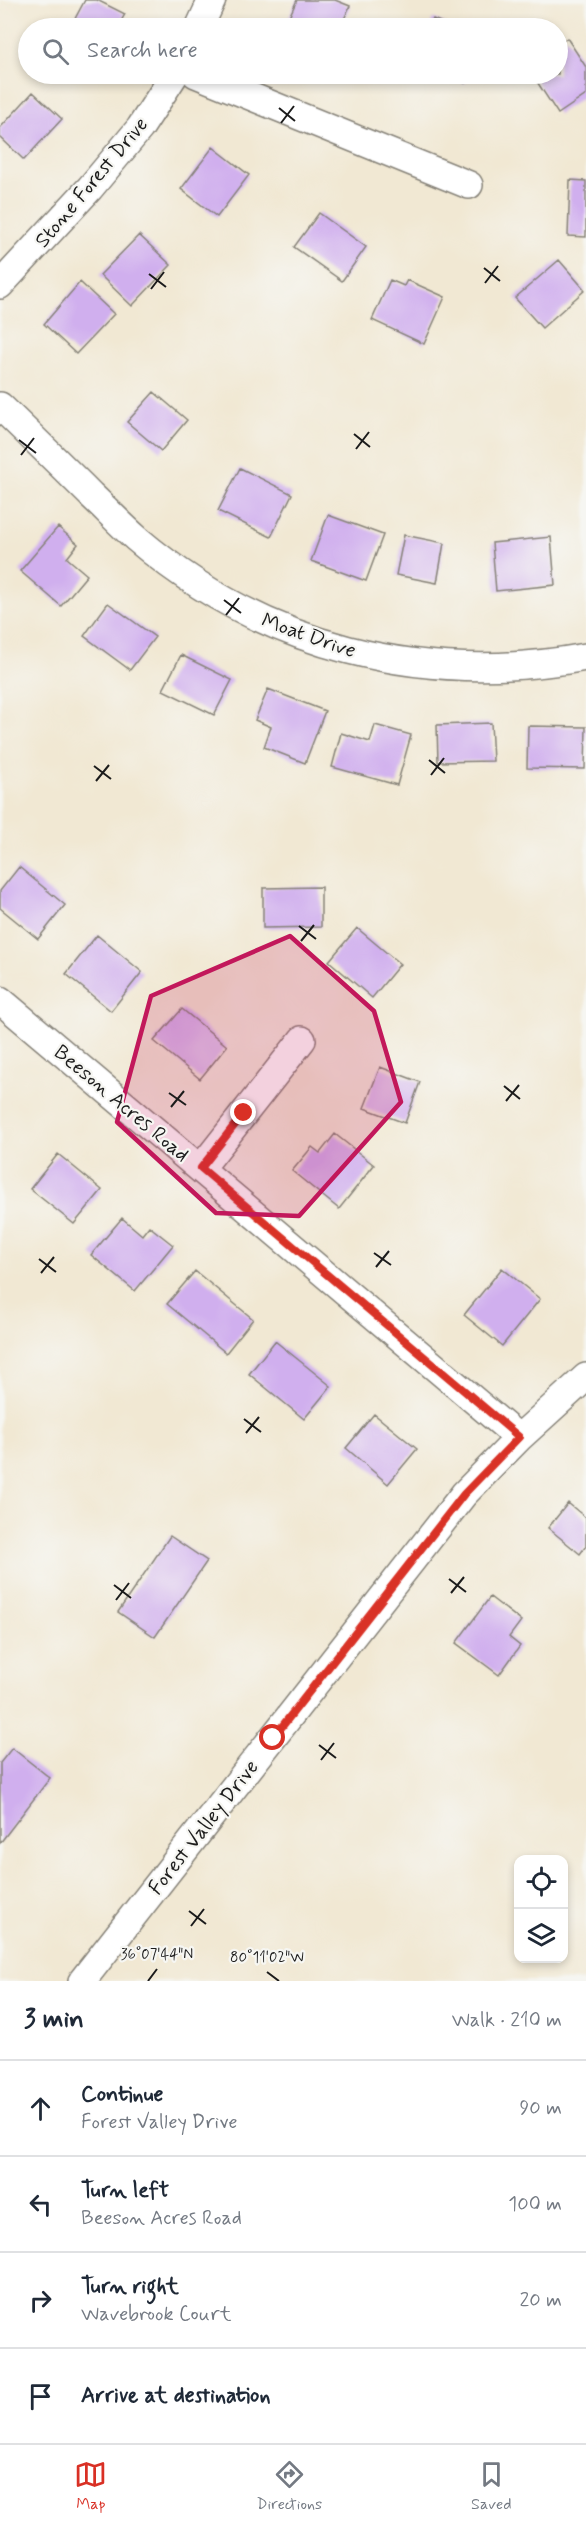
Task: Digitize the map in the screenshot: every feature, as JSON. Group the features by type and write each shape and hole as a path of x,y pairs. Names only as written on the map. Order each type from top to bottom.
{"street":[{"path":"204,18 212,0"},
{"name":"Stone Forest Drive","path":"0,285 90,188 133,136 168,84"},
{"path":"221,84 469,185"},
{"name":"Moat Drive","path":"0,406 144,545 196,583 242,610 292,633 353,652 416,664 480,668 544,665 586,657"},
{"name":"Beeson Acres Road","path":"0,1000 519,1437"},
{"path":"201,1168 302,1040"},
{"name":"Forest Valley Drive","path":"82,1981 464,1494 519,1437 586,1377"}],"highlighted area":[{"path":"290,936 374,1011 401,1102 299,1216 216,1213 117,1122 151,996"}],"building":[{"path":"85,0 97,0 125,14 123,18 75,18"},
{"path":"297,0 335,0 350,6 345,18 289,18"},
{"path":"568,40 586,67 586,95 558,114 538,84 568,84"},
{"path":"33,92 62,119 24,160 0,137 0,128"},
{"path":"213,147 249,175 217,217 181,189"},
{"path":"570,180 586,181 586,237 568,236"},
{"path":"319,213 366,247 342,281 294,247"},
{"path":"139,235 171,265 132,306 100,275"},
{"path":"559,260 585,290 542,328 515,298"},
{"path":"390,280 404,286 407,280 445,297 424,344 372,320"},
{"path":"80,282 114,314 76,354 44,324"},
{"path":"154,392 187,420 161,451 127,422"},
{"path":"240,468 292,494 271,537 218,511"},
{"path":"328,515 383,535 366,581 311,561"},
{"path":"58,527 78,544 67,558 87,575 61,606 20,571"},
{"path":"404,535 444,543 437,583 396,575"},
{"path":"551,537 555,585 496,591 492,543"},
{"path":"108,603 155,637 130,670 84,636"},
{"path":"181,655 232,680 214,715 163,690"},
{"path":"268,689 325,711 305,763 264,747 271,727 255,720"},
{"path":"491,723 493,761 438,762 437,725"},
{"path":"375,725 411,735 397,785 332,767 341,733 370,742"},
{"path":"528,726 586,727 585,769 527,768"},
{"path":"19,867 65,905 38,939 0,908 0,891"},
{"path":"321,887 321,927 263,928 263,888"},
{"path":"357,928 400,964 372,998 329,961"},
{"path":"97,935 142,972 111,1011 66,974"},
{"path":"182,1009 227,1046 200,1079 154,1041"},
{"path":"380,1067 420,1082 405,1123 364,1108"},
{"path":"335,1134 374,1165 339,1209 292,1171 312,1147 320,1153"},
{"path":"58,1154 102,1190 74,1224 30,1189"},
{"path":"122,1218 142,1235 149,1226 173,1245 135,1291 91,1255"},
{"path":"502,1268 540,1299 502,1346 464,1315"},
{"path":"195,1271 253,1319 226,1353 167,1304"},
{"path":"275,1341 331,1386 304,1419 249,1374"},
{"path":"374,1414 417,1449 388,1484 346,1448"},
{"path":"568,1503 586,1518 586,1546 580,1554 548,1528"},
{"path":"170,1536 207,1561 155,1637 118,1612"},
{"path":"490,1597 521,1621 509,1637 520,1646 499,1675 456,1643"},
{"path":"12,1748 50,1778 0,1843 0,1763"}],"route":[{"path":"244,1113 201,1168 519,1437 464,1494 273,1738"}]}
